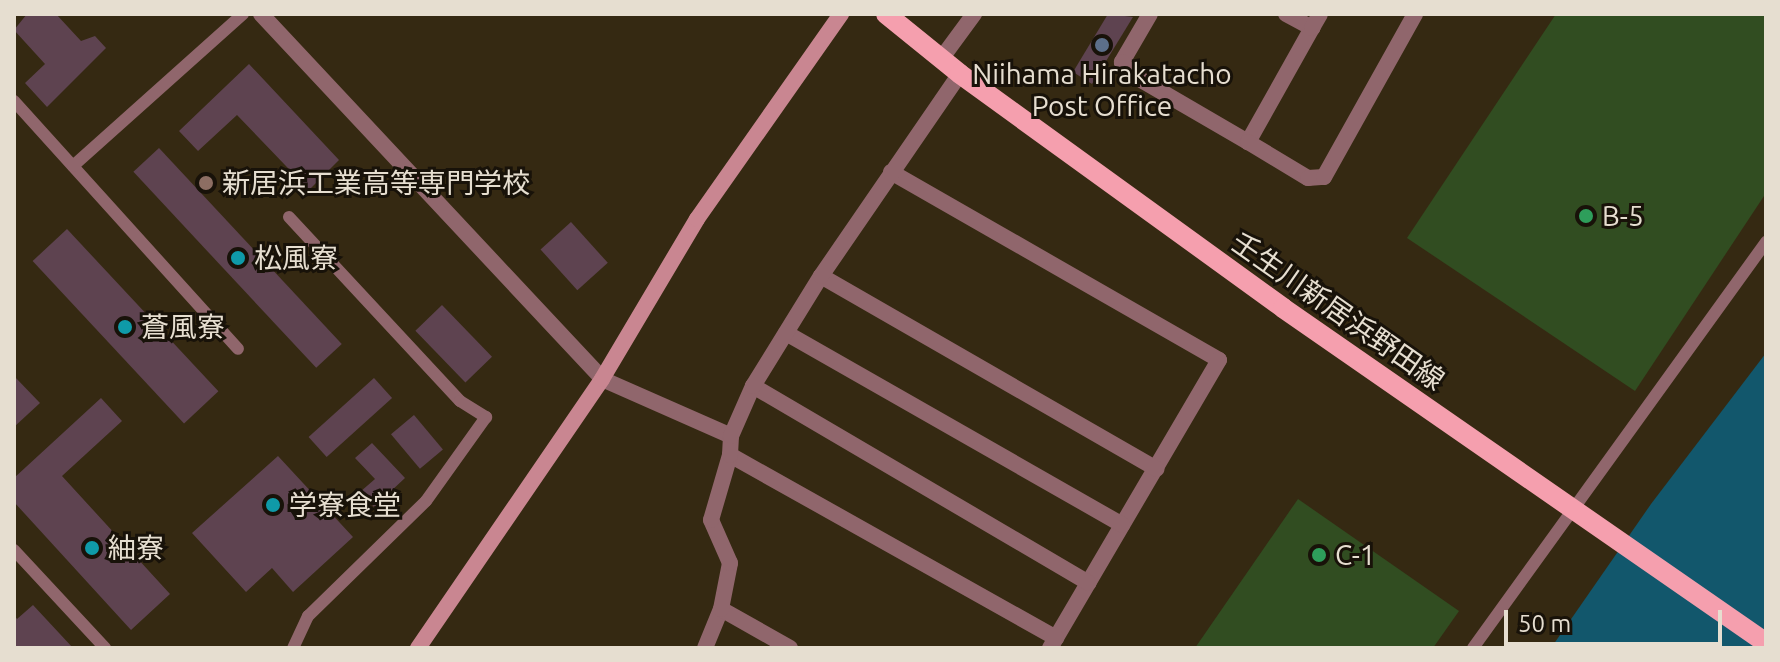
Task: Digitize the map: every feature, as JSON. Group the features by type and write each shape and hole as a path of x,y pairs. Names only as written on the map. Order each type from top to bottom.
{"main road":[{"name":"壬生川新居浜野田線","path":"886,14 960,74 1283,308 1766,643"}],"street":[{"path":"261,14 602,379 731,436"},
{"path":"418,648 602,379 697,219 841,14"},
{"path":"941,59 974,14"},
{"path":"1150,14 1122,62 1131,74 1308,178 1324,177 1415,14"},
{"path":"1248,142 1316,21 1286,14"},
{"path":"705,648 721,609 730,563 711,520 730,455 731,436 753,386 821,276 960,74"},
{"path":"730,455 1053,643 1219,360 891,172"},
{"path":"821,276 1156,469"},
{"path":"786,333 1122,525"},
{"path":"753,386 1089,583"},
{"path":"721,609 790,648"}],"lane":[{"path":"73,166 243,14"},
{"path":"14,101 238,349"},
{"path":"289,217 460,401 486,417 426,501 308,616 293,648"},
{"path":"1473,648 1766,242"},
{"path":"14,550 105,648"}],"green space":[{"name":"B-5","path":"1556,14 1766,14 1766,193 1635,391 1407,238"},
{"name":"C-1","path":"1298,499 1459,611 1433,648 1195,648"}],"water":[{"path":"1766,353 1766,648 1551,648 1651,504"}],"building":[{"path":"27,14 56,14 81,41 95,36 106,48 47,107 25,83 45,64 14,30"},
{"path":"1108,14 1133,17 1092,84 1073,72"},
{"path":"249,64 339,160 309,190 237,115 198,151 179,131"},
{"name":"松風寮","path":"159,148 342,344 316,368 133,172"},
{"path":"571,222 608,263 577,290 541,249"},
{"name":"蒼風寮","path":"67,229 218,391 184,423 33,261"},
{"path":"442,305 492,357 465,382 415,331"},
{"path":"14,376 40,403 14,427"},
{"path":"374,378 392,398 327,457 309,437"},
{"name":"紬寮","path":"101,398 122,421 62,476 170,594 131,630 14,502 14,478"},
{"path":"414,415 443,449 420,469 391,434"},
{"path":"372,443 405,478 374,507 360,492 375,479 355,458"},
{"name":"学寮食堂","path":"278,456 353,537 293,592 272,568 246,592 192,533"},
{"path":"33,605 73,648 14,648 14,615 17,619"}],"place":[{"name":"Niihama Hirakatacho Post Office","path":"1102,45"},
{"name":"新居浜工業高等専門学校","path":"206,183"},
{"name":"B-5","path":"1586,216"},
{"name":"松風寮","path":"238,258"},
{"name":"蒼風寮","path":"125,327"},
{"name":"学寮食堂","path":"273,505"},
{"name":"紬寮","path":"92,548"},
{"name":"C-1","path":"1319,555"}]}
